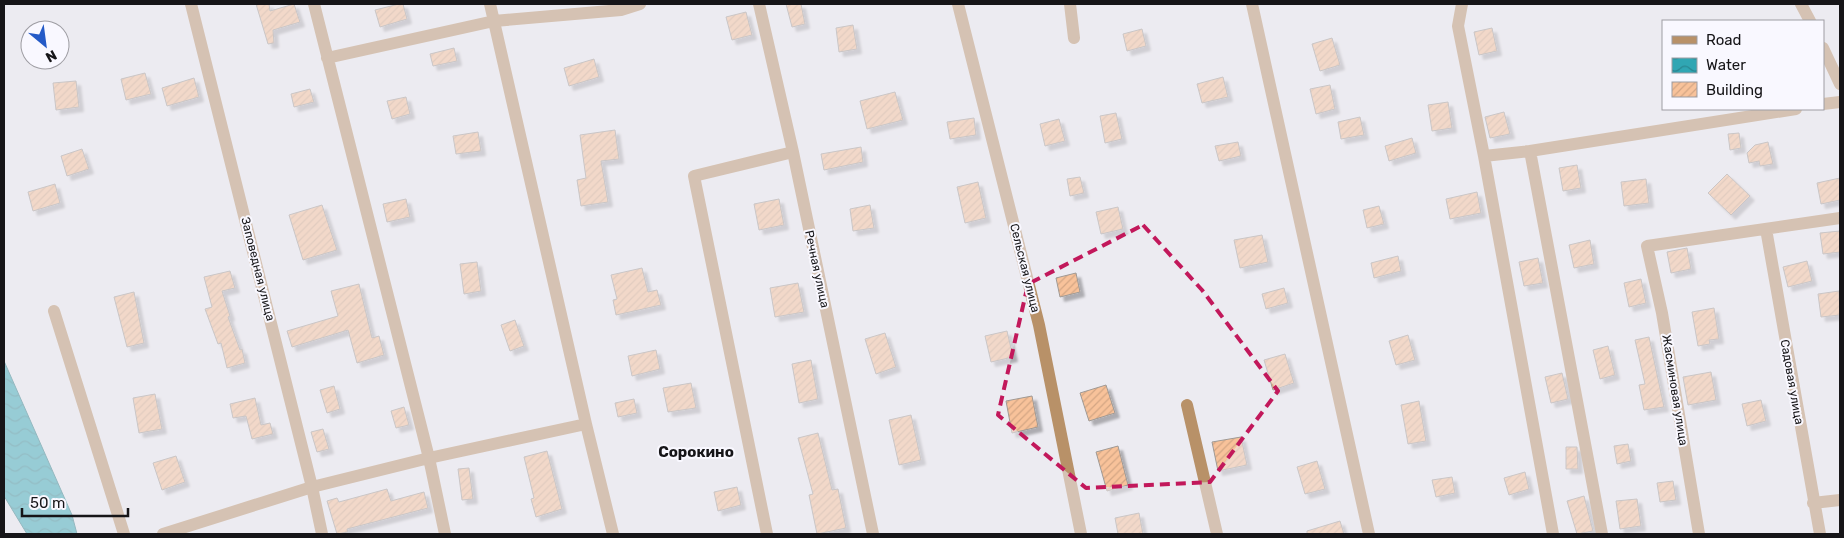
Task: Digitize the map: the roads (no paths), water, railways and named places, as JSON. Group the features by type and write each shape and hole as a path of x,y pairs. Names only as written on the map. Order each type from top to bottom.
{"street":[{"name":"Заповедная улица","path":"191,4 322,534"},
{"path":"314,4 429,458 445,534"},
{"path":"490,4 613,534"},
{"path":"327,58 494,21 621,10 640,4"},
{"name":"Речная улица","path":"759,4 793,152 873,534"},
{"name":"Сельская улица","path":"958,4 1039,325 1081,534"},
{"path":"1070,4 1074,38"},
{"path":"1252,4 1369,534"},
{"path":"1462,4 1458,26 1484,156 1553,534"},
{"path":"1801,4 1809,20"},
{"path":"1824,50 1840,84"},
{"path":"1824,104 1840,102"},
{"path":"1484,156 1530,151 1790,110"},
{"path":"1530,151 1602,534"},
{"path":"767,534 694,176 793,152"},
{"path":"1766,229 1840,218"},
{"name":"Жасминовая улица","path":"1699,534 1662,313 1647,246 1766,229"},
{"name":"Садовая улица","path":"1766,229 1820,534"},
{"path":"54,311 124,534"},
{"path":"1187,405 1217,534"},
{"path":"163,534 312,488 429,458 586,424"},
{"path":"1814,504 1840,500"}],"water":[{"path":"4,361 72,515 77,534 27,534 4,496"}],"district":[{"name":"Сорокино","path":"696,452"}]}
